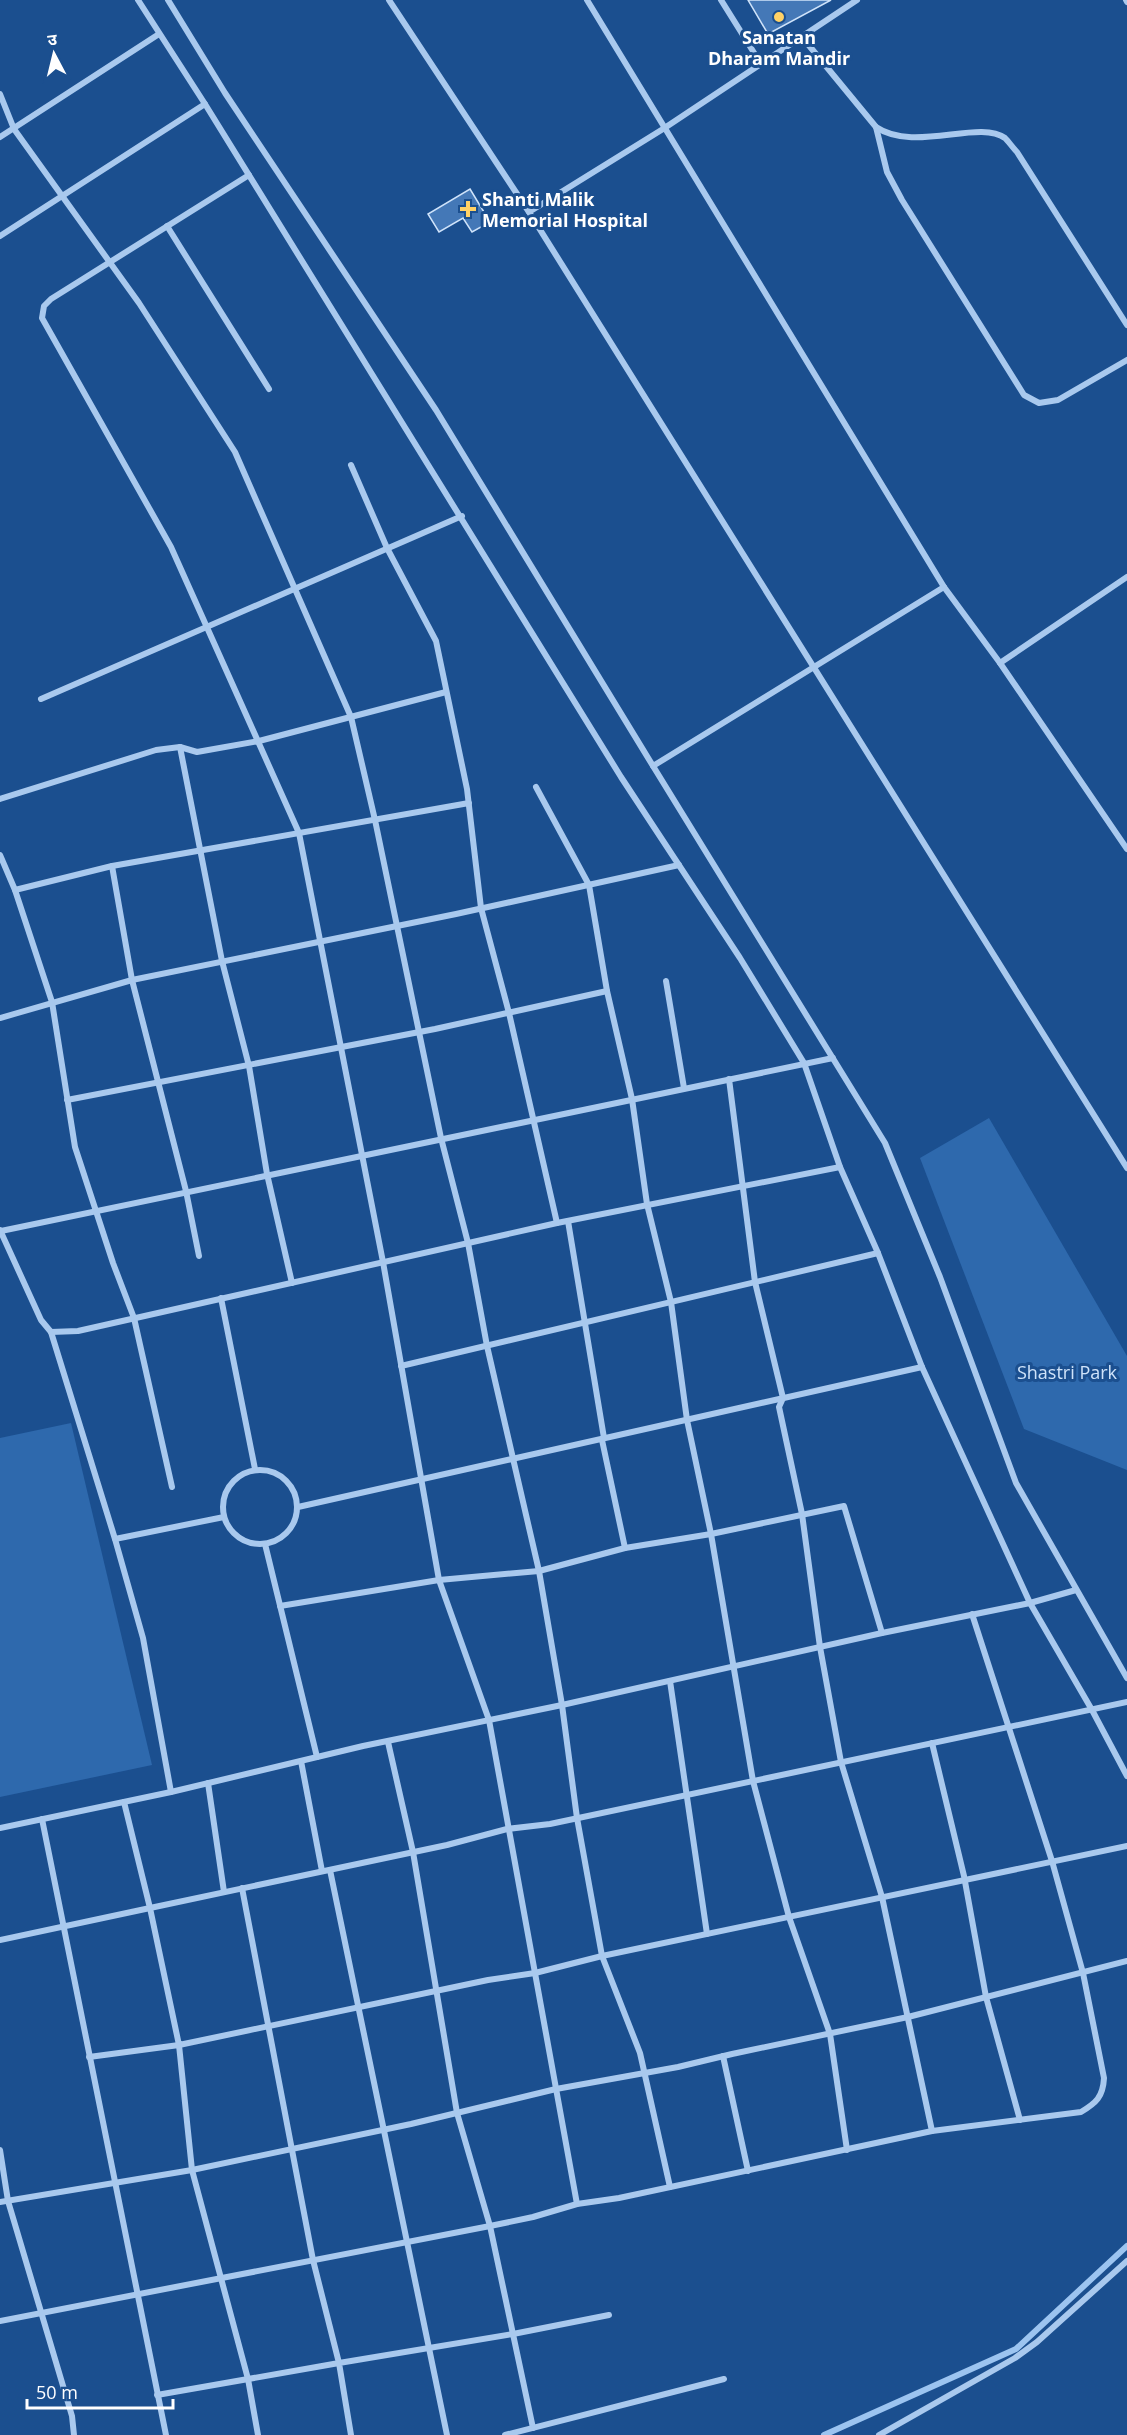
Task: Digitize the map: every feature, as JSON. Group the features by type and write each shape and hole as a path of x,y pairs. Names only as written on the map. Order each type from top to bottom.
{"street":[{"path":"138,0 462,516 621,777 740,957 804,1063 840,1167 878,1253 922,1367 1030,1603 1127,1776"},
{"path":"168,0 225,93 436,410 885,1143 940,1277 1016,1483 1127,1678"},
{"path":"389,0 529,212 1127,1168"},
{"path":"587,0 663,129 944,587 1000,663 1127,849"},
{"path":"721,0 762,64"},
{"path":"529,212 663,129 858,0"},
{"path":"0,137 159,34"},
{"path":"802,37 876,127 886,135 912,138 983,132 1003,137 1017,152 1127,325"},
{"path":"0,94 14,129 110,261 234,452 351,717 398,926 441,1138 468,1243 487,1346 539,1571 562,1706 577,1818 603,1956 640,2053 670,2187"},
{"path":"0,236 205,104"},
{"path":"876,127 887,172 902,200 1024,395 1039,403 1058,400 1127,360"},
{"path":"249,175 51,299 44,306 42,318 171,546 299,833 383,1262 439,1580 489,1720 577,2204"},
{"path":"167,226 269,389"},
{"path":"351,465 387,548 436,641 469,803 481,908 509,1013 557,1223"},
{"path":"41,699 462,516"},
{"path":"1000,663 1127,577"},
{"path":"653,766 944,587"},
{"path":"0,799 156,750 180,747 197,752 259,741 446,692"},
{"path":"180,747 222,961 249,1066 267,1174 292,1283"},
{"path":"536,787 589,885 607,991 632,1099 647,1204 671,1302 687,1420 711,1534 753,1781 789,1917 830,2034 847,2150"},
{"path":"15,890 112,866 469,803"},
{"path":"0,855 15,890 52,1002 75,1147 113,1263 134,1318 172,1486"},
{"path":"0,1018 132,980 398,926 679,865"},
{"path":"112,866 132,980 186,1191 199,1256"},
{"path":"666,981 684,1088"},
{"path":"67,1100 249,1066 607,991"},
{"path":"171,1792 143,1638 115,1539 51,1332 41,1320 0,1230 833,1058"},
{"path":"729,1079 755,1282 783,1398 779,1407 802,1514 820,1647 841,1762 882,1897 932,2131"},
{"path":"51,1332 78,1331 557,1223 840,1167"},
{"path":"568,1221 604,1438 602,1440 625,1548"},
{"path":"401,1366 878,1253"},
{"path":"221,1298 255,1469"},
{"path":"298,1507 922,1367"},
{"path":"255,1469 266,1470 285,1479 297,1497 296,1518 284,1536 265,1544 244,1541 228,1527 222,1506 229,1486 236,1478 255,1469"},
{"path":"280,1606 439,1580 539,1571 625,1548 711,1534 844,1506 882,1633"},
{"path":"115,1539 224,1517"},
{"path":"265,1544 317,1757"},
{"path":"0,1828 171,1792 317,1757 562,1706 882,1633 1030,1603 1076,1590"},
{"path":"0,2321 489,2226 577,2204 619,2198 932,2131 1081,2112 1094,2104 1101,2096 1104,2078 1083,1973 1052,1861 972,1614"},
{"path":"670,1681 707,1934"},
{"path":"0,1940 413,1852 507,1829 577,1818 1127,1702"},
{"path":"388,1742 413,1852 457,2113 489,2226 533,2428"},
{"path":"933,1743 964,1880 986,1997 1020,2120"},
{"path":"301,1761 322,1871"},
{"path":"208,1783 224,1892"},
{"path":"124,1802 150,1908 179,2045 192,2170 248,2379 258,2435"},
{"path":"42,1820 166,2435"},
{"path":"89,2057 179,2045 535,1973 603,1956 1127,1846"},
{"path":"330,1870 447,2435"},
{"path":"242,1888 313,2260 339,2363 351,2435"},
{"path":"0,2202 192,2170 457,2113 556,2089 645,2073 830,2034 908,2017 1127,1961"},
{"path":"723,2056 748,2170"},
{"path":"0,2150 8,2200 72,2416 74,2435"},
{"path":"879,2435 1015,2358 1127,2261"},
{"path":"157,2395 513,2334 609,2315"},
{"path":"505,2435 724,2379"}],"green space":[{"name":"Shastri Park","path":"989,1118 1127,1356 1127,1470 1024,1429 920,1158"},
{"path":"71,1423 152,1765 0,1797 0,1438"}],"building":[{"name":"Sanatan Dharam Mandir","path":"748,0 831,0 768,34"},
{"path":"470,189 490,222 472,232 463,218 439,232 428,214"}],"waterway":[{"path":"824,2435 1016,2349 1127,2246"}],"place":[{"name":"Sanatan Dharam Mandir","path":"779,17"},
{"name":"Shanti Malik Memorial Hospital","path":"468,209"}]}
